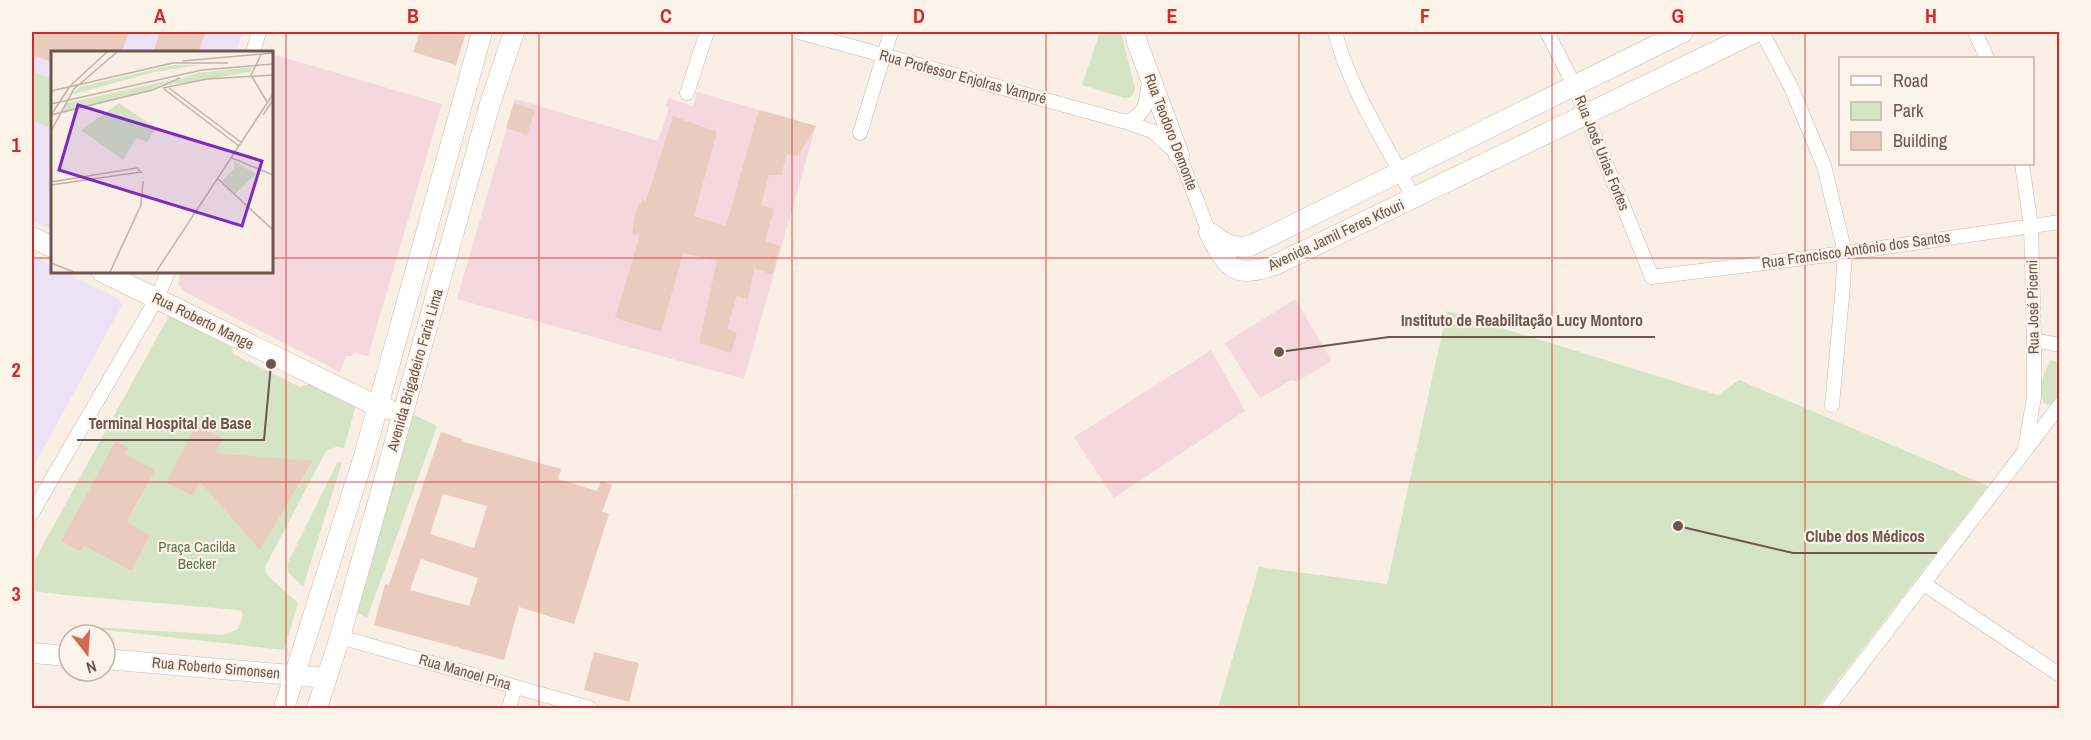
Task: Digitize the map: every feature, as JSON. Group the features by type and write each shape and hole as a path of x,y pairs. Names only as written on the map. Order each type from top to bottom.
{"street":[{"path":"253,51 259,32"},
{"name":"Avenida Brigadeiro Faria Lima","path":"284,708 316,612 377,406 482,32"},
{"name":"Avenida Brigadeiro Faria Lima","path":"317,708 340,637 429,326 489,106 514,32"},
{"path":"687,93 707,32"},
{"name":"Rua Professor Enjolras Vampré","path":"799,32 1126,122 1152,131 1179,154"},
{"path":"860,133 891,32"},
{"name":"Rua Teodoro Demonte","path":"1135,32 1209,232"},
{"path":"1335,32 1339,50 1356,91 1413,198"},
{"name":"Rua José Urias Fortes","path":"1547,32 1574,85 1652,277"},
{"name":"Avenida Jamil Feres Kfouri","path":"1209,232 1236,248 1250,246 1683,32"},
{"name":"Avenida Jamil Feres Kfouri","path":"1209,232 1221,257 1240,271 1260,270 1277,264 1756,32"},
{"path":"1762,32 1791,87 1824,166 1845,253 1832,405"},
{"path":"1975,32 1987,57"},
{"path":"1126,122 1138,118 1146,106 1150,77"},
{"name":"Rua José Picerni","path":"2022,165 2031,226 2034,340 2034,397 2025,451"},
{"name":"Rua Francisco Antônio dos Santos","path":"1652,277 1845,253 2060,222"},
{"path":"32,237 51,246"},
{"name":"Rua Roberto Mange","path":"104,273 377,406 402,414"},
{"path":"32,513 157,298 168,273"},
{"path":"2034,340 2060,345"},
{"path":"1828,708 2060,405"},
{"path":"1924,584 2060,675"},
{"name":"Rua Manoel Pina","path":"340,637 590,708"},
{"path":"32,653 57,655"},
{"name":"Rua Roberto Simonsen","path":"117,660 326,678"},
{"path":"509,708 515,687"}],"shaded area":[{"path":"129,32 160,32 153,51 122,51"},
{"path":"206,32 242,32 236,51 198,51"},
{"path":"273,54 442,104 368,356 354,353 352,356 346,356 340,372 185,292 178,284 181,273 273,273"},
{"path":"32,55 51,62 51,78 32,72"},
{"path":"697,92 816,126 744,379 457,299 515,99 658,141 669,108 666,106 668,98 693,106"},
{"path":"32,121 51,128 51,230 32,220"},
{"path":"32,255 51,265 51,273 66,273 118,299 122,305 32,469"},
{"path":"1295,299 1332,361 1296,382 1291,380 1260,398 1225,343"},
{"path":"1211,350 1245,411 1114,498 1074,437"}],"green space":[{"path":"1100,32 1121,32 1135,88 1130,97 1124,98 1082,85"},
{"path":"32,72 51,78 51,128 32,121"},
{"path":"1447,311 1718,395 1739,380 1988,486 1817,708 1218,708 1259,567 1387,584"},
{"name":"Praça Cacilda Becker","path":"171,312 231,344 233,354 300,387 313,383 356,405 344,448 336,447 326,451 265,567 266,574 298,603 284,650 117,631 117,628 223,635 238,629 243,615 238,610 32,591 32,565","holes":["222,439 215,453 313,462 260,549 200,482 193,496 166,483","115,441 129,448 125,454 123,490 140,499 129,519 104,507 150,535 130,571 84,546 81,552 61,541"]},
{"path":"2051,360 2059,362 2059,398 2055,403 2047,405 2041,396 2041,390 2043,377"},
{"path":"410,413 437,426 367,618 353,611"},
{"path":"342,462 303,587 289,573 287,565 337,463"}],"building":[{"path":"32,32 129,32 122,51 51,51 51,62 32,55"},
{"path":"160,32 206,32 198,51 153,51"},
{"path":"420,32 466,32 456,65 413,52"},
{"path":"514,103 535,110 527,135 506,128"},
{"path":"759,110 816,126 798,156 787,154 781,175 769,175 761,205 774,209 765,241 780,246 772,275 754,268 748,299 737,296 727,329 737,333 731,353 699,343 717,261 683,253 661,332 615,318 640,235 632,234 635,214 642,199 646,201 673,116 717,132 694,216 726,226"},
{"path":"196,425 223,439 215,453 313,461 260,550 200,482 193,496 166,483"},
{"path":"441,432 462,439 461,441 561,469 558,479 597,491 601,481 612,485 602,512 609,514 574,624 519,607 504,660 374,625 385,584 389,585","holes":["443,494 487,506 474,548 430,534","421,559 478,578 469,606 410,590"]},
{"path":"115,441 129,448 125,454 155,470 127,522 150,535 131,571 84,546 81,552 61,541"},
{"path":"594,652 639,663 629,702 584,690"}],"place":[{"name":"Instituto de Reabilitação Lucy Montoro","path":"1279,352"},
{"name":"Terminal Hospital de Base","path":"271,364"},
{"name":"Clube dos Médicos","path":"1678,526"}]}
